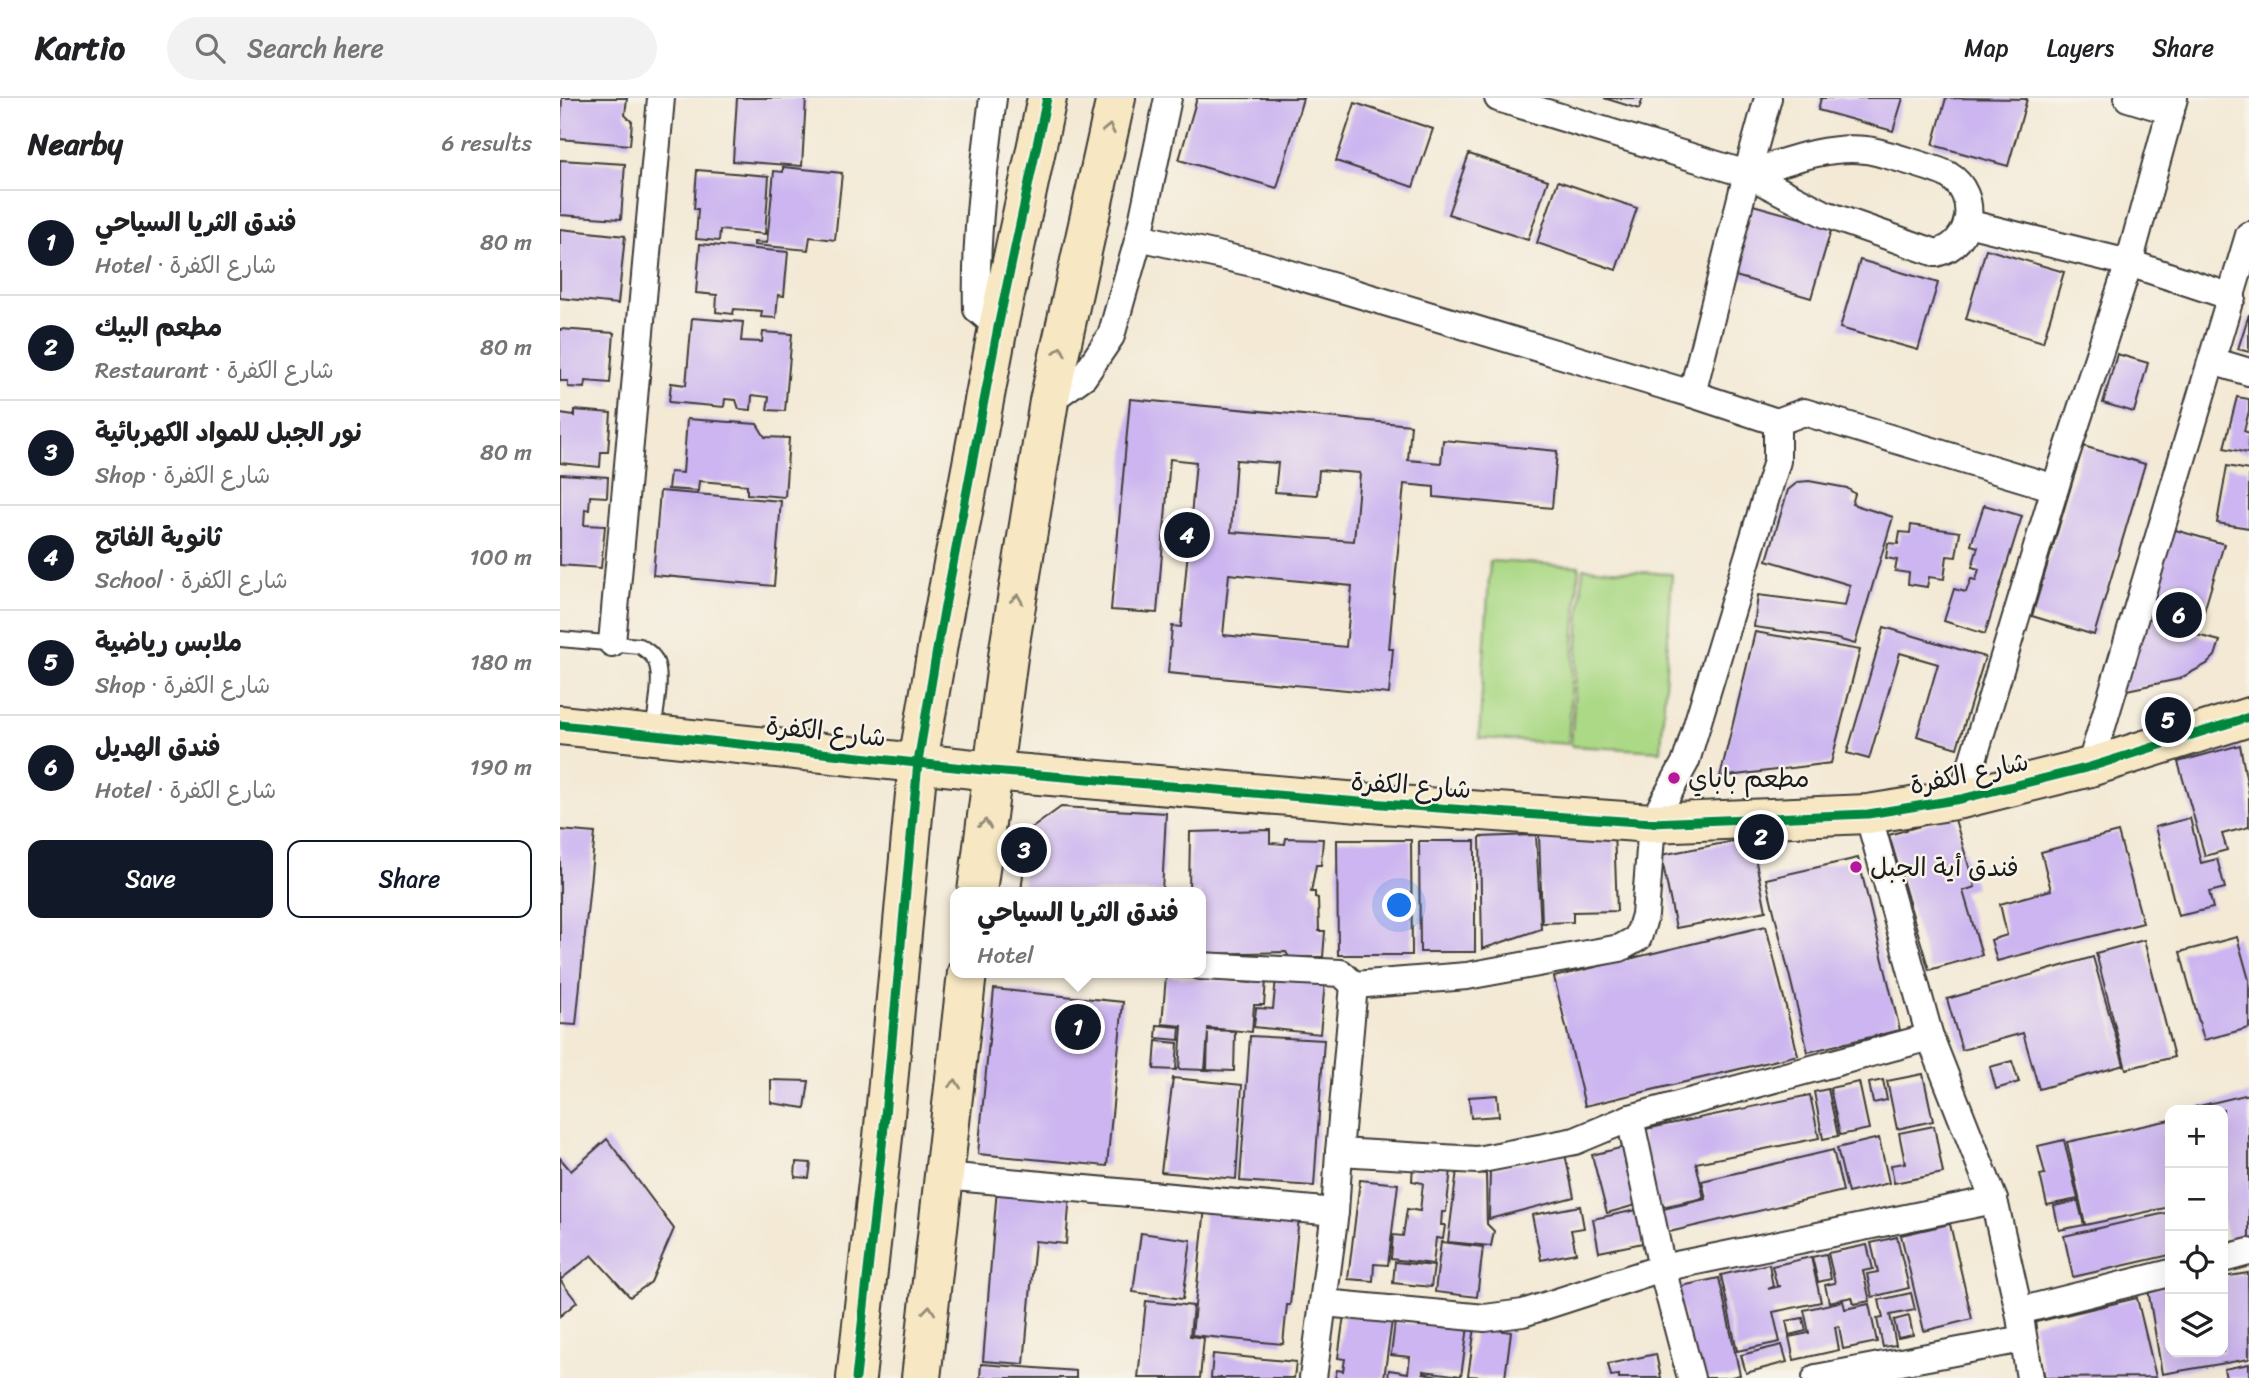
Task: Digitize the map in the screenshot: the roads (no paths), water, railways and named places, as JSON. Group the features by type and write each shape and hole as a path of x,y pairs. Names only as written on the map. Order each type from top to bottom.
{"street":[{"path":"612,643 661,98"},
{"path":"993,98 981,187 976,266 977,309 998,327"},
{"path":"856,1378 884,1123 918,762 998,327 1047,98"},
{"path":"978,887 1009,649 1049,401 1116,98"},
{"path":"1049,401 1084,376 1111,336 1139,237 1167,98"},
{"path":"1498,98 1747,174 1825,214 1936,253 1949,250 1961,239 1967,223 1968,204 1961,188 1948,175 1867,150 1831,149 1747,174"},
{"path":"1692,394 1768,98"},
{"path":"1961,799 2055,488 2129,263 2172,104 2128,98"},
{"path":"1967,223 2129,263 2232,297"},
{"path":"2090,767 2249,235"},
{"path":"1139,237 1261,265 1777,422 1804,412 2055,488"},
{"path":"2212,361 2249,372"},
{"path":"1206,966 1341,973 1354,985 1467,976 1620,948 1638,938 1645,915 1652,823 1686,761 1777,461 1777,422"},
{"name":"شارع الكفرة","path":"560,725 992,771 1370,803 1652,823 1868,814 1961,799 2090,767 2248,713"},
{"path":"1868,814 1930,1037 1994,1200 2019,1311 2030,1378"},
{"path":"921,1378 966,978"},
{"path":"1312,1378 1335,1212 1354,985"},
{"path":"1339,1152 1477,1160 1575,1141 1630,1118 1930,1037"},
{"path":"1630,1118 1662,1268 1691,1378"},
{"path":"944,1176 1335,1212"},
{"path":"1324,1303 1485,1318 1523,1313 1662,1268 1994,1200"},
{"path":"2228,1258 2249,1252"},
{"path":"2019,1311 2165,1274"},
{"path":"1816,1378 2023,1339"}],"lane":[{"path":"560,639 640,646 650,652 657,663 658,677 653,734"}],"place":[{"name":"ثانوية الفاتح","path":"1187,535"},
{"name":"فندق الهديل","path":"2179,615"},
{"name":"ملابس رياضية","path":"2168,720"},
{"name":"مطعم باباي","path":"1674,778"},
{"name":"مطعم البيك","path":"1761,837"},
{"name":"نور الجبل للمواد الكهربائية","path":"1024,850"},
{"name":"فندق أية الجبل","path":"1856,867"},
{"name":"فندق الثريا السياحي","path":"1078,1027"}]}
